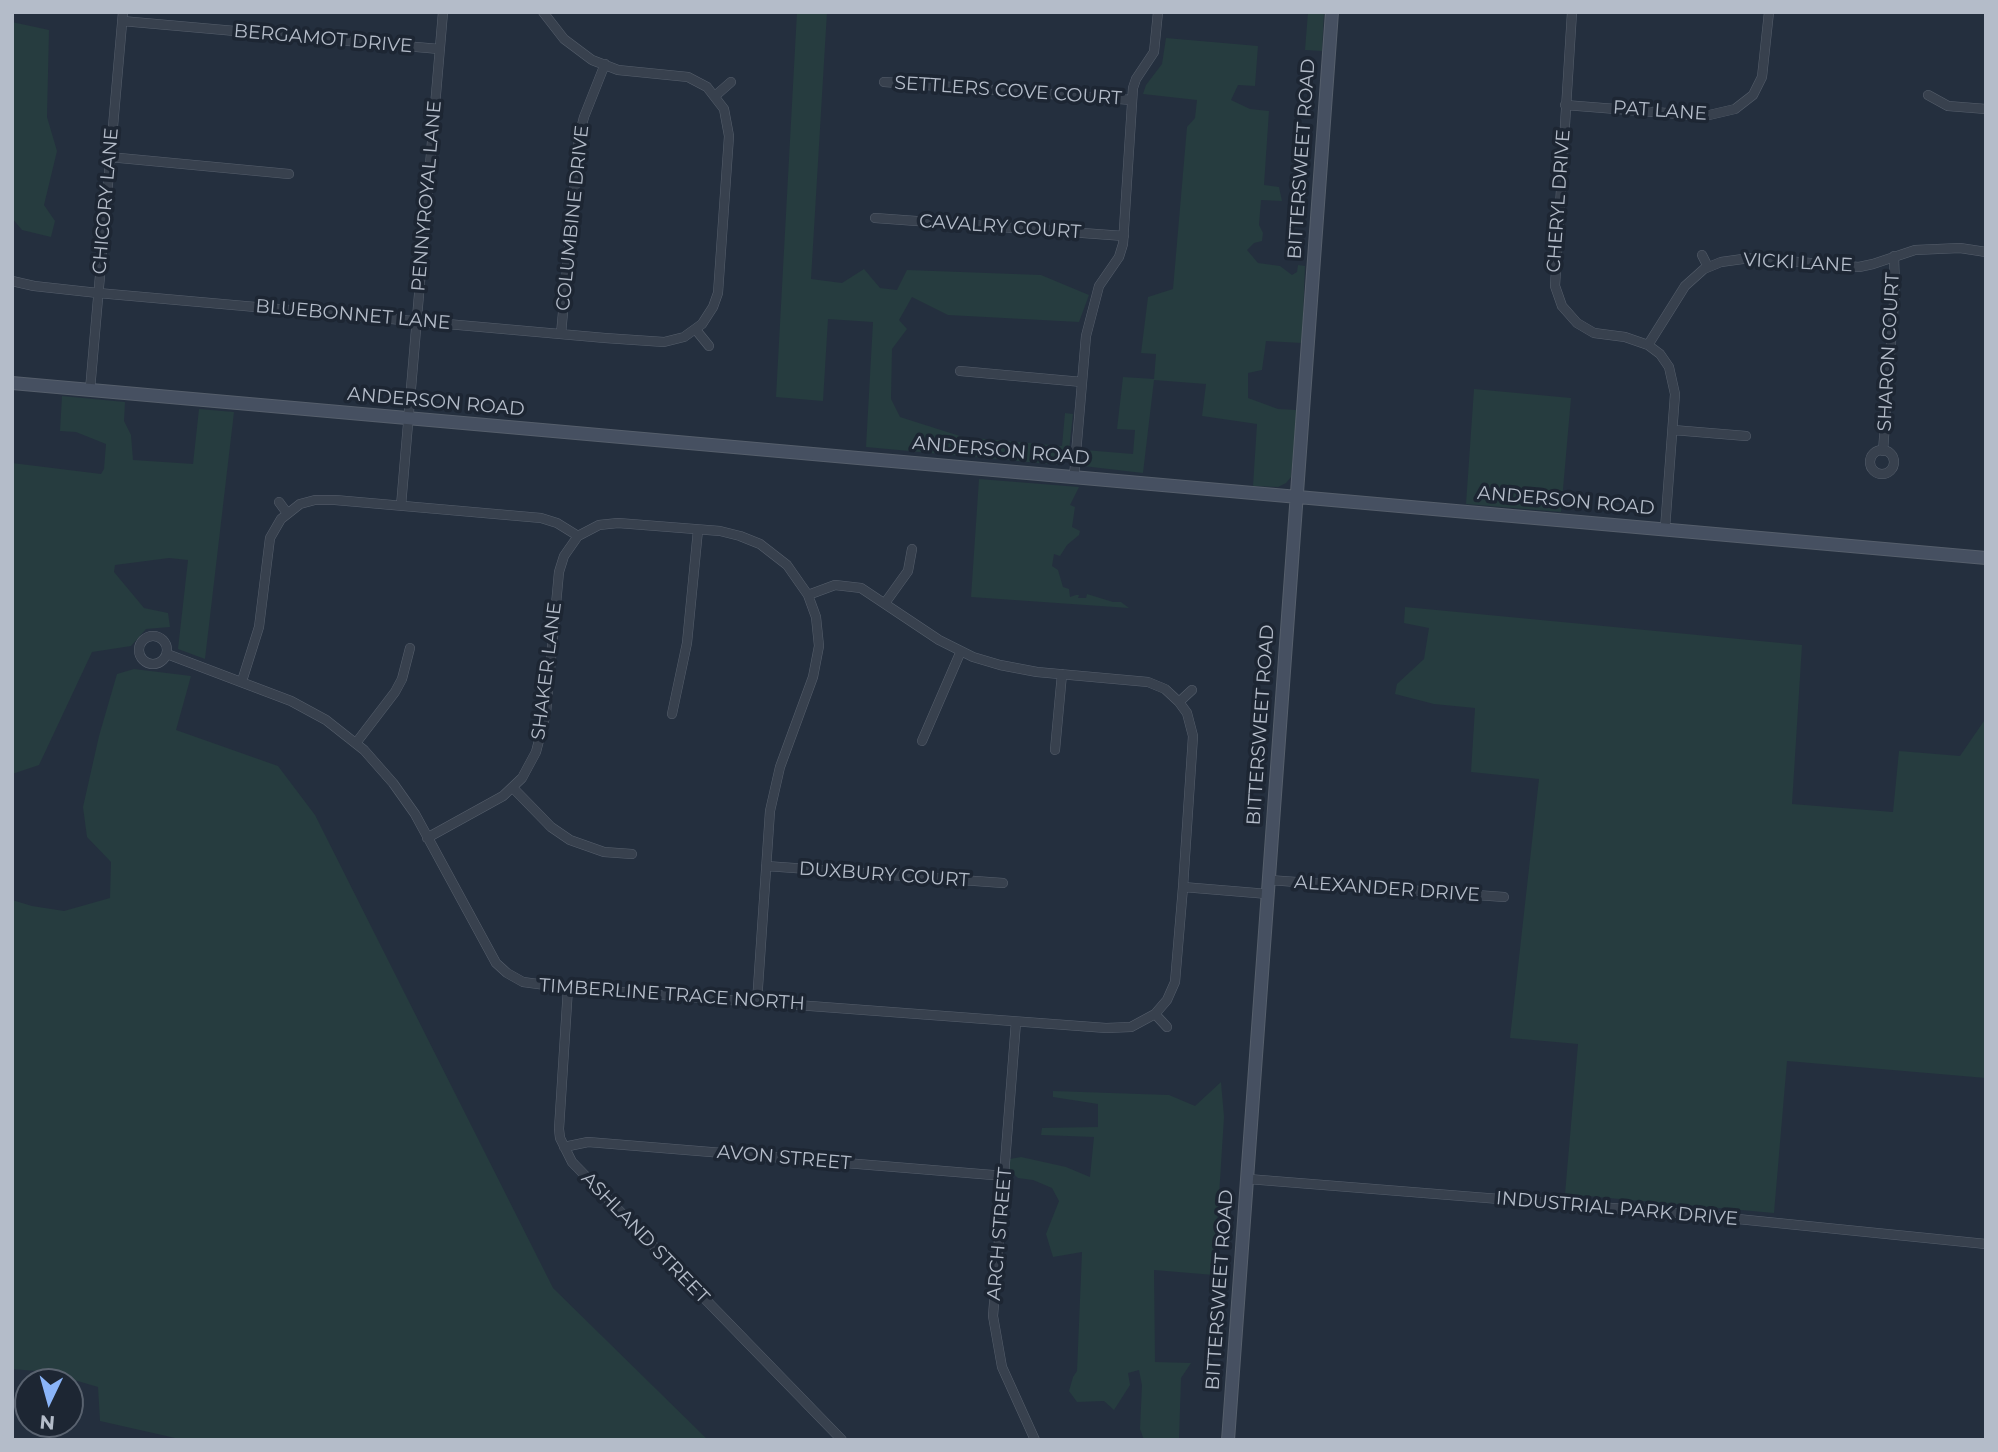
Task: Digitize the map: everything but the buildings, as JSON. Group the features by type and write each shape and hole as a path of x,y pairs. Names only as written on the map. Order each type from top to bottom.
{"street":[{"name":"PENNYROYAL LANE","path":"401,506 443,12"},
{"path":"543,12 559,33 593,60 626,71 688,77 701,83 715,96 727,117 729,136 719,287 708,316 694,331 709,346"},
{"path":"1074,477 1086,336 1097,293 1119,257 1124,236 1132,100 1136,79 1154,52 1158,12"},
{"name":"BITTERSWEET ROAD","path":"1228,1440 1332,12"},
{"name":"CHERYL DRIVE","path":"1565,311 1557,296 1554,275 1572,12"},
{"name":"PAT LANE","path":"1566,105 1705,116 1734,110 1753,94 1762,77 1769,15"},
{"name":"BERGAMOT DRIVE","path":"122,17 439,49"},
{"name":"CHICORY LANE","path":"90,390 122,17"},
{"name":"COLUMBINE DRIVE","path":"561,334 579,137 605,64"},
{"path":"715,96 731,82"},
{"name":"SETTLERS COVE COURT","path":"884,82 1132,100"},
{"path":"1928,95 1948,106 1986,109"},
{"path":"109,157 289,174"},
{"name":"CAVALRY COURT","path":"875,218 1124,236"},
{"name":"VICKI LANE","path":"1648,345 1685,286 1708,267 1730,260 1750,258 1858,267 1915,250 1932,248 1969,248 1986,252"},
{"path":"1702,256 1708,267"},
{"name":"SHARON COURT","path":"1883,450 1895,288 1894,256"},
{"name":"BLUEBONNET LANE","path":"12,281 98,293 664,342 674,341 694,331"},
{"path":"1555,319 1565,311 1577,323 1594,332 1625,337 1648,345 1664,360 1671,374 1675,394 1665,529"},
{"path":"960,371 1082,382"},
{"name":"ANDERSON ROAD","path":"12,383 1986,558"},
{"path":"1673,430 1746,436"},
{"name":"SHARON COURT","path":"1883,450 1891,454 1894,462 1891,470 1884,474 1875,471 1871,463 1874,454 1883,450"},
{"path":"242,681 258,627 267,547 275,527 300,504 324,499 541,518 557,523 578,536 590,528 608,523 698,530 740,536 768,550 787,565 808,595 817,624 818,658 774,788 770,811 757,1002"},
{"path":"279,502 284,516"},
{"path":"673,714 687,643 698,530"},
{"name":"SHAKER LANE","path":"427,838 493,804 513,788 531,763 543,732 559,572 565,556 578,536"},
{"path":"886,603 908,570 912,550"},
{"path":"808,595 829,586 849,585 868,591 919,627 961,651 1000,665 1148,682 1165,690 1179,702 1187,713 1193,736 1175,982 1167,1000 1155,1014 1167,1027"},
{"path":"356,743 395,692 402,679 410,648"},
{"path":"922,741 961,651"},
{"name":"TIMBERLINE TRACE NORTH","path":"167,654 242,681 307,709 356,743 393,783 415,814 500,967 523,982 568,988 1121,1028 1139,1024 1155,1014"},
{"path":"1055,750 1062,674"},
{"path":"1179,702 1192,690"},
{"path":"513,788 551,827 570,840 604,852 632,853"},
{"name":"DUXBURY COURT","path":"766,866 1003,883"},
{"name":"ALEXANDER DRIVE","path":"1183,887 1269,887 1504,897"},
{"name":"ASHLAND STREET","path":"568,988 559,1120 560,1138 564,1147 582,1174 842,1440"},
{"name":"ARCH STREET","path":"1016,1021 994,1329 1009,1385 1035,1440"},
{"name":"AVON STREET","path":"564,1147 588,1142 1005,1176"},
{"name":"INDUSTRIAL PARK DRIVE","path":"1248,1179 1688,1214 1986,1244"}],"green space":[{"path":"797,12 827,12 811,279 842,283 864,269 880,288 897,290 907,270 1041,275 1089,295 1079,322 948,315 912,297 899,320 907,329 892,349 891,399 900,417 963,437 1062,446 1065,413 1073,414 1068,460 1061,465 866,447 873,322 828,319 823,401 776,397"},
{"path":"1308,12 1324,12 1322,51 1305,50"},
{"path":"12,22 49,30 47,117 57,151 44,205 55,221 51,237 22,230 12,218"},
{"path":"1166,38 1258,46 1255,86 1238,85 1231,100 1250,109 1269,111 1264,185 1279,187 1282,201 1261,200 1259,225 1263,233 1262,241 1254,243 1247,250 1258,263 1280,266 1292,275 1297,272 1298,265 1305,266 1302,343 1266,341 1262,370 1248,373 1248,398 1278,409 1297,410 1291,477 1278,487 1253,486 1257,424 1202,416 1206,384 1154,380 1143,473 1083,466 1085,450 1133,454 1135,430 1117,429 1123,377 1154,379 1156,354 1141,353 1148,297 1173,289 1187,127 1195,118 1197,100 1143,94 1146,85 1162,64"},
{"path":"1474,389 1571,398 1561,512 1466,504"},
{"path":"62,396 125,402 124,421 131,435 133,460 193,464 199,409 234,412 205,659 178,649 188,560 169,558 115,565 114,572 144,608 168,613 170,627 146,629 131,646 92,652 39,765 12,774 12,463 101,474 104,469 106,444 76,432 60,431"},
{"path":"979,479 1079,487 1070,505 1075,507 1072,527 1080,531 1079,535 1067,545 1060,556 1054,554 1052,566 1058,570 1063,587 1069,589 1070,597 1079,595 1078,598 1086,598 1087,594 1121,602 1129,608 971,597"},
{"path":"1405,607 1802,645 1792,804 1893,812 1899,751 1960,756 1986,718 1986,1078 1787,1061 1774,1213 1565,1194 1578,1044 1510,1038 1539,779 1471,772 1475,708 1434,704 1395,694 1397,684 1424,659 1429,628 1404,623"},
{"path":"134,669 191,676 176,730 278,766 315,815 553,1288 708,1440 184,1440 100,1421 98,1387 84,1383 84,1368 12,1369 12,900 64,911 110,898 111,862 87,837 83,807 117,674"},
{"path":"1221,1082 1224,1117 1214,1275 1154,1270 1155,1362 1191,1363 1181,1378 1179,1440 1144,1440 1140,1429 1142,1385 1139,1370 1128,1373 1130,1385 1114,1410 1104,1401 1077,1402 1069,1391 1077,1371 1082,1252 1053,1257 1046,1234 1059,1201 1052,1188 1033,1180 1018,1178 1009,1170 1010,1159 1021,1157 1066,1167 1090,1177 1094,1137 1041,1135 1042,1128 1098,1127 1098,1104 1053,1097 1053,1091 1169,1095 1195,1106"}]}
